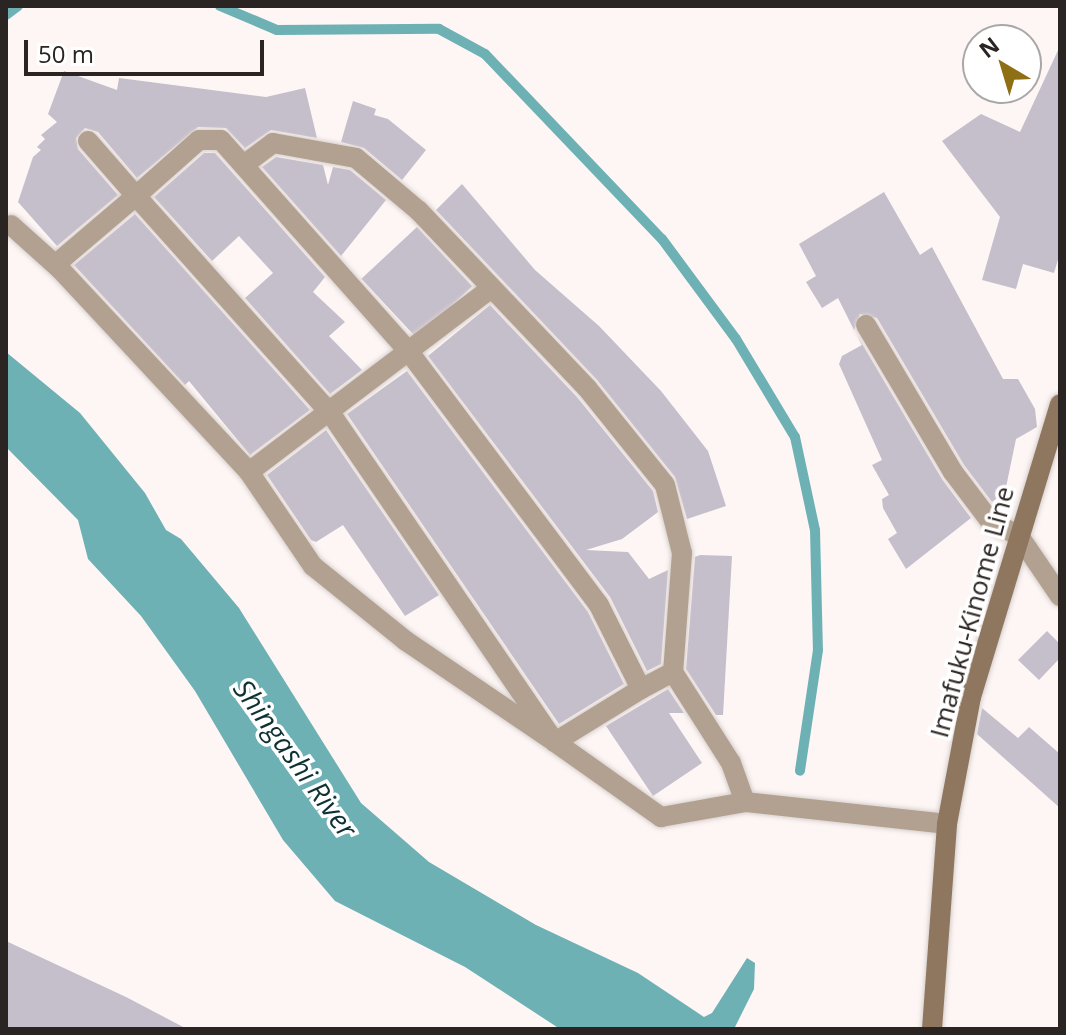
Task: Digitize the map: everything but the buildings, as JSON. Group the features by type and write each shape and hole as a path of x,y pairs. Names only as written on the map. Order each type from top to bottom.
{"main road":[{"name":"Imafuku-Kinome Line","path":"932,1029 947,824 971,697 1019,536 1056,427 1060,404"}],"street":[{"path":"56,264 199,140 221,140 410,353 599,605 641,689"},
{"path":"88,141 331,414 555,742"},
{"path":"245,164 273,143 356,158 419,211 587,388 665,485 682,553 673,672 731,763 745,802"},
{"path":"11,225 56,264 249,472 313,566 406,641 661,817 745,802 947,824"},
{"path":"249,472 331,414 490,289"},
{"path":"866,325 953,472 990,521 1019,536 1060,596"},
{"path":"555,742 673,672"}],"water":[{"name":"Shingashi River","path":"6,352 80,413 145,493 166,530 181,539 239,608 361,803 429,862 536,925 638,973 704,1017 712,1013 747,958 755,963 754,989 734,1029 560,1029 465,967 335,901 283,840 195,691 141,616 88,559 78,520 6,447"}],"waterway":[{"path":"6,15 18,6"},
{"path":"220,6 277,30 439,29 485,54 662,239 736,339 795,437 815,530 818,650 800,771"}]}
